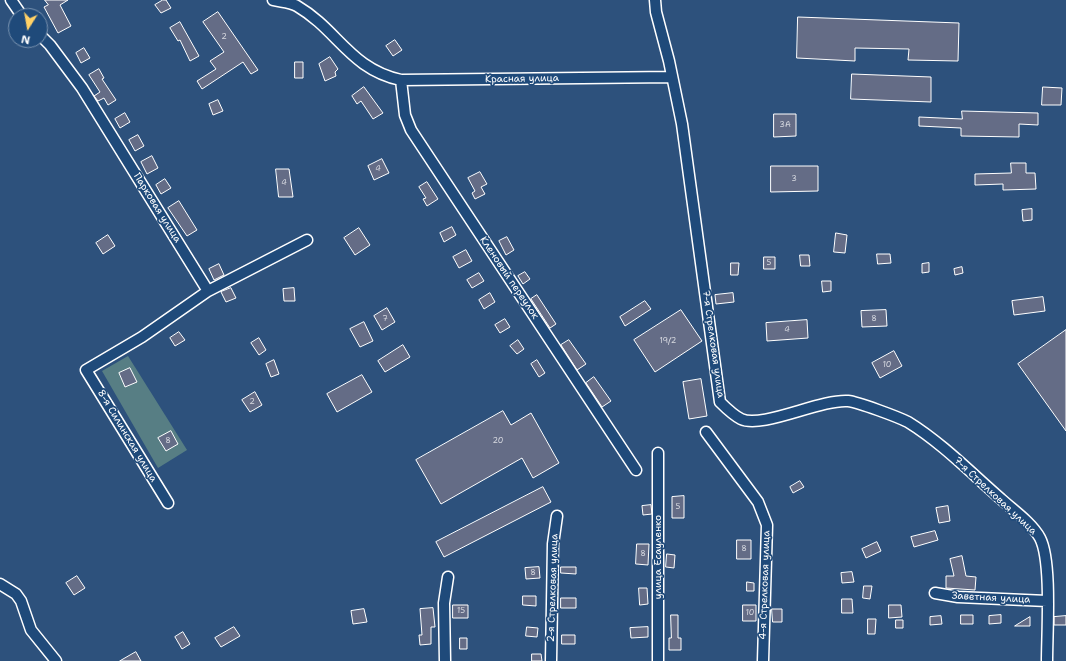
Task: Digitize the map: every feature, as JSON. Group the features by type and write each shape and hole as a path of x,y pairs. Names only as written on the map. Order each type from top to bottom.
{"street":[{"name":"Красная улица","path":"273,0 296,5 315,19 361,64 387,77 401,80 672,77"},
{"path":"655,0 656,12 672,77"},
{"name":"Парковая улица","path":"48,43 82,88 208,291"},
{"name":"7-я Стрелковая улица","path":"672,77 682,124 720,402 728,411 742,420 760,420 817,406 848,401 907,422 945,450 1026,521 1039,537 1044,551 1047,601 1047,661"},
{"name":"Кленовый переулок","path":"401,80 405,115 411,130 636,470"},
{"path":"208,291 307,240"},
{"name":"8-я Силинская улица","path":"168,503 86,370 142,337 208,291"},
{"name":"4-я Стрелковая улица","path":"706,432 758,502 767,525 763,661"},
{"name":"улица Есауленко","path":"658,453 658,661"},
{"name":"2-я Стрелковая улица","path":"551,661 553,544 557,516"},
{"path":"445,661 444,602 448,577"},
{"path":"0,584 16,594 21,601 31,630 56,661"},
{"name":"Заветная улица","path":"936,593 958,596 1047,601"}],"green space":[{"path":"128,356 187,450 158,468 102,371"}],"building":[{"path":"45,0 68,0 60,5 71,26 58,33 48,14 48,8 44,7 48,5"},
{"path":"163,0 166,0 171,8 161,13 155,5"},
{"path":"218,12 258,70 251,74 243,62 202,89 197,81 216,69 210,61 224,52 203,22"},
{"path":"798,17 959,23 958,61 908,60 909,49 855,48 855,61 797,58"},
{"path":"180,22 199,56 190,61 180,40 178,41 170,28"},
{"path":"395,40 402,50 393,56 386,46"},
{"path":"84,48 90,58 81,63 76,53"},
{"path":"330,57 338,69 335,72 336,76 325,81 319,64"},
{"path":"295,62 303,62 303,78 295,78"},
{"path":"99,69 104,78 102,79 116,100 108,105 104,98 98,101 94,96 100,92 89,75"},
{"path":"852,74 931,77 931,102 851,99"},
{"path":"364,87 383,113 373,119 361,101 357,104 352,96"},
{"path":"1043,87 1062,88 1061,105 1042,105"},
{"path":"218,100 223,111 213,115 209,104"},
{"path":"962,111 1038,113 1038,125 1019,124 1019,137 961,136 961,128 919,126 919,117 962,119"},
{"path":"125,113 130,122 120,128 115,119"},
{"path":"774,114 796,114 796,136 774,137"},
{"path":"138,135 144,146 135,151 129,140"},
{"path":"152,156 158,168 147,174 141,162"},
{"path":"382,159 389,173 374,180 368,166"},
{"path":"1011,163 1026,163 1026,173 1035,173 1036,189 1003,190 1003,184 975,185 975,174 1011,173"},
{"path":"771,166 818,166 818,191 771,192"},
{"path":"276,169 289,169 293,197 279,197"},
{"path":"480,172 487,184 481,187 485,194 475,199 472,193 475,191 468,178"},
{"path":"165,179 171,188 161,194 156,185"},
{"path":"427,182 438,199 427,206 423,199 426,198 419,187"},
{"path":"179,201 197,230 187,236 168,208"},
{"path":"1032,209 1032,220 1023,221 1022,210"},
{"path":"452,227 456,235 444,242 440,233"},
{"path":"359,228 370,245 355,255 344,238"},
{"path":"836,233 847,235 845,253 834,252"},
{"path":"108,235 115,246 103,254 96,243"},
{"path":"507,237 514,250 506,255 499,241"},
{"path":"466,250 472,261 459,268 453,257"},
{"path":"877,254 890,254 891,263 878,264"},
{"path":"800,255 809,255 810,266 801,266"},
{"path":"764,257 775,257 775,269 764,269"},
{"path":"731,263 739,263 738,275 731,275"},
{"path":"929,263 929,272 922,273 922,264"},
{"path":"219,264 224,275 214,280 209,269"},
{"path":"962,267 963,273 955,275 954,269"},
{"path":"525,272 530,279 523,284 518,276"},
{"path":"479,273 484,281 472,288 467,280"},
{"path":"822,281 831,281 831,291 823,292"},
{"path":"231,288 236,298 226,302 221,292"},
{"path":"294,288 295,301 284,301 283,289"},
{"path":"490,293 495,302 484,309 479,300"},
{"path":"733,293 734,302 716,304 715,295"},
{"path":"537,295 556,324 550,328 531,299"},
{"path":"1043,297 1045,311 1014,315 1012,301"},
{"path":"645,301 651,309 625,326 620,317"},
{"path":"387,308 395,322 382,330 374,316"},
{"path":"681,310 702,341 655,372 634,340"},
{"path":"886,310 887,326 862,327 861,311"},
{"path":"505,319 510,327 500,333 495,325"},
{"path":"807,320 808,338 767,341 766,323"},
{"path":"364,322 373,341 360,347 350,329"},
{"path":"1066,330 1066,431 1018,364"},
{"path":"179,332 185,340 175,346 170,338"},
{"path":"259,338 266,350 259,355 251,343"},
{"path":"518,340 524,349 517,354 510,346"},
{"path":"569,340 586,364 577,370 561,345"},
{"path":"403,345 410,357 385,372 378,361"},
{"path":"894,351 902,366 880,378 872,363"},
{"path":"274,360 279,374 271,377 266,364"},
{"path":"537,360 545,373 539,377 531,364"},
{"path":"130,368 137,382 125,387 119,373"},
{"path":"362,375 372,392 337,412 327,394"},
{"path":"594,377 611,401 602,407 586,383"},
{"path":"701,379 707,416 689,419 683,382"},
{"path":"255,392 262,405 250,412 242,400"},
{"path":"503,411 511,425 531,413 559,463 533,478 522,458 441,504 416,460"},
{"path":"171,431 178,444 166,451 158,438"},
{"path":"800,481 804,487 793,493 790,487"},
{"path":"543,487 551,502 444,557 436,542"},
{"path":"684,496 684,518 672,518 672,497"},
{"path":"651,505 652,514 643,515 642,506"},
{"path":"948,506 950,521 939,523 936,508"},
{"path":"935,531 938,540 914,547 911,537"},
{"path":"737,540 751,540 751,559 737,559"},
{"path":"877,542 881,551 866,558 862,549"},
{"path":"637,544 649,544 648,565 636,564"},
{"path":"667,554 675,555 674,568 666,567"},
{"path":"962,556 966,576 976,577 975,590 946,588 946,576 954,576 950,559"},
{"path":"539,567 540,578 526,579 525,568"},
{"path":"561,567 576,567 576,574 561,573"},
{"path":"852,572 854,582 842,583 841,573"},
{"path":"77,576 85,588 74,595 66,583"},
{"path":"747,582 754,583 754,591 747,591"},
{"path":"864,586 872,586 870,599 863,598"},
{"path":"639,588 647,588 648,604 640,605"},
{"path":"523,596 536,596 536,606 523,605"},
{"path":"561,598 576,598 576,608 561,608"},
{"path":"842,599 852,599 853,613 842,613"},
{"path":"453,605 468,605 468,618 453,618"},
{"path":"743,605 756,605 756,621 743,621"},
{"path":"889,605 901,605 902,617 889,618"},
{"path":"433,608 435,627 431,627 431,644 420,645 419,635 422,635 420,609"},
{"path":"364,609 367,622 353,624 351,611"},
{"path":"772,609 782,609 782,622 773,622"},
{"path":"671,615 678,615 678,638 681,638 681,650 669,650 669,638 671,638"},
{"path":"961,615 973,615 973,624 961,624"},
{"path":"1001,615 1001,623 989,624 989,616"},
{"path":"941,616 942,624 930,625 930,617"},
{"path":"1066,616 1066,625 1054,625 1054,617"},
{"path":"1030,617 1030,626 1015,626"},
{"path":"868,619 876,619 875,634 868,634"},
{"path":"896,620 903,620 903,628 896,628"},
{"path":"234,627 240,636 221,647 215,638"},
{"path":"527,627 538,628 537,637 526,636"},
{"path":"648,627 648,637 631,638 630,628"},
{"path":"183,632 190,644 182,649 175,637"},
{"path":"562,635 575,635 575,644 562,644"},
{"path":"460,638 467,638 467,649 460,649"},
{"path":"136,652 141,661 120,661"},
{"path":"532,654 541,654 542,661 532,661"}]}
